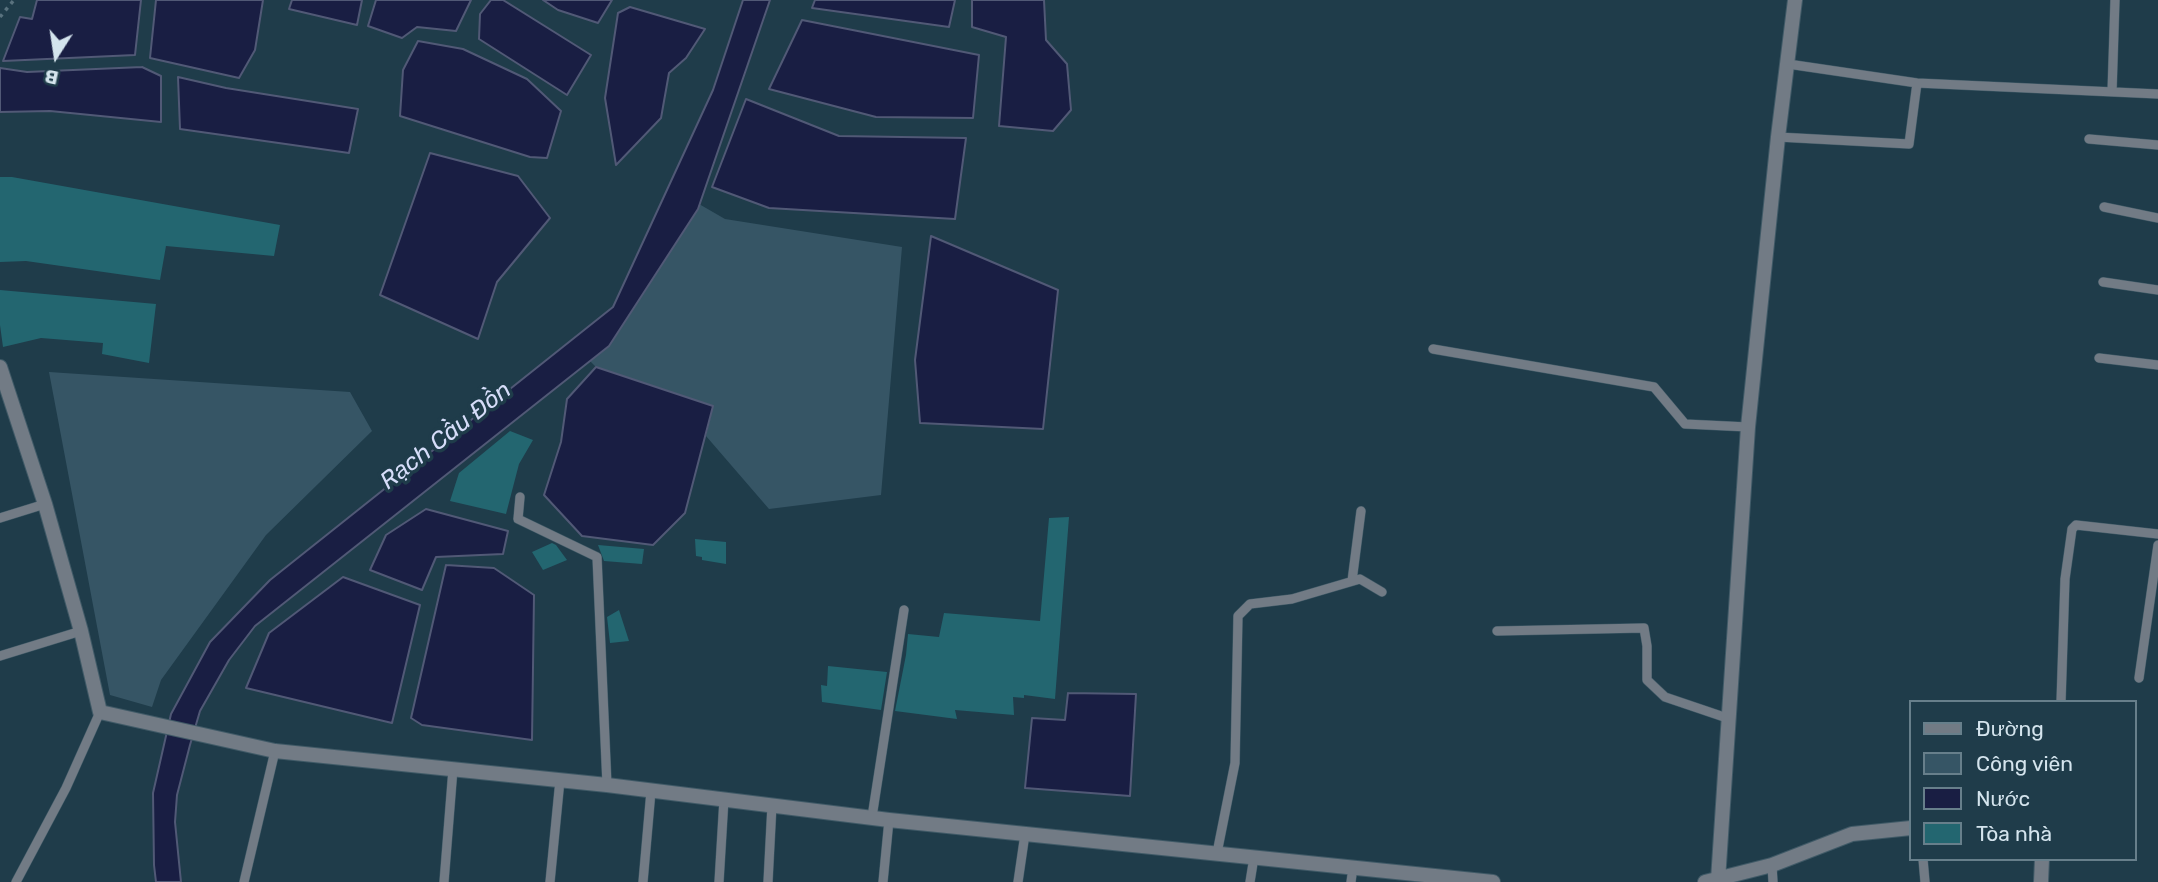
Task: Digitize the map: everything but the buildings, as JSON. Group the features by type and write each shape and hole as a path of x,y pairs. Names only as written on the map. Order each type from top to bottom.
{"street":[{"path":"1796,0 1778,137 1748,427 1730,719 1712,881 1772,865 1852,834 1910,828"},
{"path":"0,368 46,504 100,712 275,751 607,785 890,820 1254,857 1352,874 1491,882"},
{"path":"2041,882 2042,861"}],"lane":[{"path":"2112,92 2115,0"},
{"path":"1788,64 1917,83 2158,94"},
{"path":"1778,137 1909,144 1917,83"},
{"path":"2089,139 2158,145"},
{"path":"2104,206 2158,218"},
{"path":"2103,282 2158,290"},
{"path":"1433,349 1654,387 1685,424 1748,427"},
{"path":"2099,358 2158,365"},
{"path":"520,497 518,519 597,557 607,785"},
{"path":"0,518 46,504"},
{"path":"1352,581 1362,511"},
{"path":"2061,700 2065,579 2072,529 2077,525 2158,534"},
{"path":"2139,678 2158,545"},
{"path":"1217,853 1235,764 1238,617 1250,604 1292,599 1360,579 1382,592"},
{"path":"872,817 904,610"},
{"path":"1497,631 1644,628 1647,680 1665,697 1730,719"},
{"path":"0,656 81,631"},
{"path":"16,882 66,788 100,712"},
{"path":"244,882 275,751"},
{"path":"444,882 453,769"},
{"path":"550,882 560,780"},
{"path":"643,882 651,791"},
{"path":"719,882 724,799"},
{"path":"768,882 772,805"},
{"path":"883,882 890,820"},
{"path":"1018,882 1025,834"},
{"path":"1250,882 1254,857"},
{"path":"1923,861 1924,882"},
{"path":"1772,865 1773,882"}],"path":[{"path":"0,17 13,0"}],"green space":[{"path":"699,204 725,219 902,247 881,495 769,509 706,436 713,406 596,367 590,361 609,346"},
{"path":"49,372 350,392 372,431 266,535 161,680 152,707 110,695"}],"water":[{"path":"37,0 141,0 135,55 3,61 20,17 32,19"},
{"path":"156,0 263,0 255,50 239,78 150,58"},
{"path":"292,0 362,0 357,25 289,9"},
{"path":"376,0 471,0 456,31 417,27 402,38 368,26"},
{"path":"491,0 503,0 591,55 567,95 479,39 480,14"},
{"path":"543,0 612,0 598,23 558,10"},
{"path":"743,0 770,0 698,209 609,346 255,626 229,660 200,711 190,745 177,795 175,822 181,882 156,882 153,793 171,714 210,642 270,580 613,307 713,90"},
{"path":"815,0 955,0 949,27 812,8"},
{"path":"972,0 1044,0 1046,40 1067,64 1071,110 1053,131 999,126 1006,37 972,27"},
{"path":"630,7 705,29 686,58 669,73 661,118 616,165 605,98 618,13"},
{"path":"802,20 979,55 973,118 876,117 769,89"},
{"path":"418,41 463,49 527,79 561,111 547,158 530,157 400,116 403,70"},
{"path":"142,67 161,76 161,122 50,111 0,112 0,68 27,72"},
{"path":"178,77 226,88 358,109 349,153 180,129"},
{"path":"746,99 839,136 966,138 955,219 769,208 712,187"},
{"path":"430,153 518,176 550,218 497,282 478,339 380,295"},
{"path":"931,236 1058,290 1043,429 920,423 915,360"},
{"path":"596,367 713,406 685,513 653,545 582,536 544,495 561,442 567,399"},
{"path":"426,509 508,531 503,554 436,557 422,590 370,570 386,535"},
{"path":"446,565 494,568 534,595 532,740 422,725 411,718"},
{"path":"343,577 420,605 392,723 246,688 269,633"},
{"path":"1068,693 1136,694 1130,796 1025,788 1032,718 1065,720"}],"water label":[{"name":"Rạch Cầu Đồn","path":"446,436"}]}
